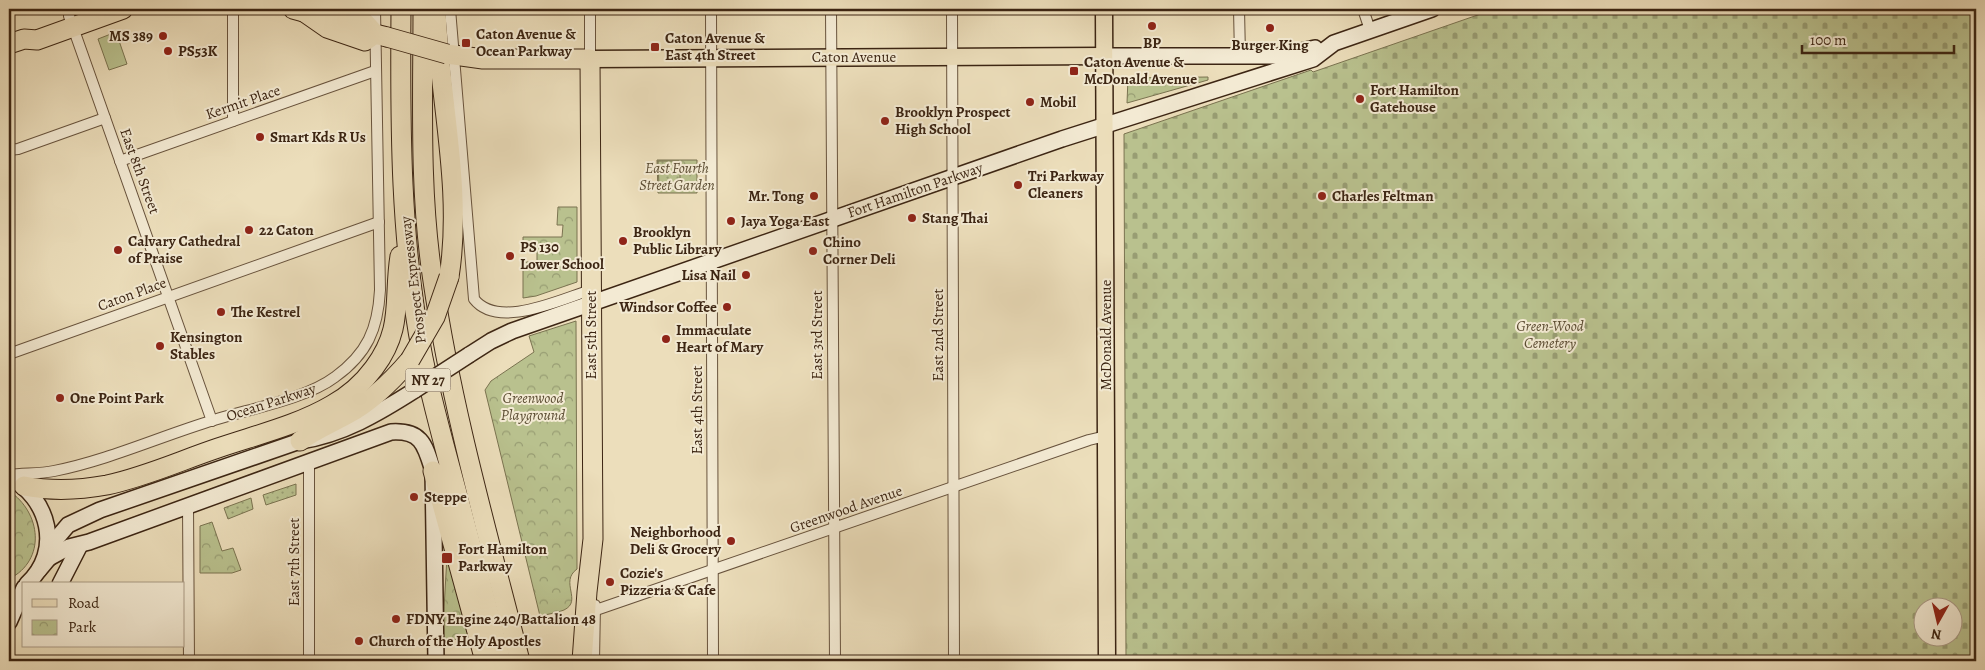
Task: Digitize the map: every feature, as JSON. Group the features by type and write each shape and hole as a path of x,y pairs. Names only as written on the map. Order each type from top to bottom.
{"highway":[{"path":"71,21 88,9"},
{"path":"16,42 33,29 124,9"},
{"name":"Prospect Expressway","path":"401,9 400,69 405,225 413,298 425,367 436,413 501,661"},
{"name":"Prospect Expressway","path":"423,9 423,152 432,280 453,400 520,661"},
{"path":"300,441 312,432 349,414 368,401 392,380 410,360 435,317 449,277 453,219 436,9"},
{"name":"Caton Avenue","path":"299,10 327,28 365,41 381,36 451,55 483,59 590,59"},
{"name":"East 5th Street","path":"590,59 589,296 593,539"},
{"path":"14,479 38,489 67,489 107,485 316,414 349,394 373,369 382,356 393,332 398,307 398,265 405,225"},
{"path":"433,471 485,661"},
{"path":"582,661 593,539"}],"main road":[{"name":"McDonald Avenue","path":"1104,9 1107,661"},
{"name":"Fort Hamilton Parkway","path":"28,582 49,558 57,538 68,525 76,520 300,441 316,439 360,423 415,390 491,340 589,296 711,261 1105,126 1314,59 1334,43 1432,9"},
{"name":"Caton Avenue","path":"590,59 1288,55 1334,43"},
{"path":"49,558 69,547 309,463 391,432 405,431 416,436 423,443 433,471 436,661"},
{"path":"14,479 40,506 47,524 47,545 39,570"},
{"path":"61,582 80,544"},
{"path":"9,592 22,587"},
{"path":"9,622 22,593"},
{"path":"9,622 22,617"}],"street":[{"path":"232,9 233,121"},
{"name":"Ocean Parkway","path":"14,479 85,463 212,420 312,391 341,372 364,349 375,326 379,302 375,71 381,36 375,9"},
{"path":"450,9 451,55 474,299 482,308 491,311 514,312 589,296"},
{"name":"East 5th Street","path":"590,9 590,59"},
{"name":"East 4th Street","path":"710,9 713,661"},
{"name":"East 3rd Street","path":"831,9 834,661"},
{"name":"East 2nd Street","path":"952,9 954,661"},
{"path":"1239,9 1240,56"},
{"path":"1363,9 1370,30"},
{"name":"East 8th Street","path":"71,21 212,420"},
{"name":"Kermit Place","path":"120,161 375,71"},
{"path":"9,150 18,149 105,118"},
{"name":"Caton Place","path":"9,354 379,222"},
{"name":"Greenwood Avenue","path":"596,610 1089,440 1106,436"},
{"name":"East 7th Street","path":"309,463 310,661"},
{"path":"188,505 189,661"},
{"name":"East 5th Street","path":"593,539 596,610 594,661"}],"green space":[{"name":"Green-Wood Cemetery","path":"1495,9 1976,9 1976,661 1126,661 1124,134 1311,70 1313,72"},
{"path":"116,32 127,64 109,70 98,39"},
{"path":"1208,77 1208,80 1127,103 1128,78"},
{"name":"East Fourth Street Garden","path":"657,160 697,160 697,193 658,193"},
{"name":"East Fourth Street Garden","path":"658,161 680,161 680,186 659,186"},
{"path":"558,207 577,207 577,282 536,296 523,298 523,262 537,262 537,249 523,249 523,237 562,237 563,225 557,225"},
{"name":"Greenwood Playground","path":"576,321 577,569 572,574 570,580 572,602 569,606 564,610 540,616 485,390 491,381 534,352 529,336"},
{"path":"296,484 296,495 266,505 263,495"},
{"path":"9,491 20,500 28,511 33,523 35,536 30,560 21,571 9,579"},
{"path":"251,498 253,509 228,519 224,508"},
{"path":"212,522 222,551 233,548 241,570 232,573 200,573 200,526"},
{"path":"447,556 469,635 442,644"}],"place":[{"name":"BP","path":"1152,26"},
{"name":"Burger King","path":"1270,28"},
{"name":"MS 389","path":"163,36"},
{"name":"Caton Avenue & Ocean Parkway","path":"466,43"},
{"name":"Caton Avenue & East 4th Street","path":"655,47"},
{"name":"PS53K","path":"168,51"},
{"name":"Caton Avenue & McDonald Avenue","path":"1074,71"},
{"name":"Fort Hamilton Gatehouse","path":"1360,99"},
{"name":"Mobil","path":"1030,102"},
{"name":"Brooklyn Prospect High School","path":"885,121"},
{"name":"Smart Kds R Us","path":"260,137"},
{"name":"Tri Parkway Cleaners","path":"1018,185"},
{"name":"Mr. Tong","path":"814,196"},
{"name":"Charles Feltman","path":"1322,196"},
{"name":"Stang Thai","path":"912,218"},
{"name":"Jaya Yoga East","path":"731,221"},
{"name":"22 Caton","path":"249,230"},
{"name":"Brooklyn Public Library","path":"623,241"},
{"name":"Calvary Cathedral of Praise","path":"118,250"},
{"name":"Chino Corner Deli","path":"813,251"},
{"name":"PS 130 Lower School","path":"510,256"},
{"name":"Lisa Nail","path":"746,275"},
{"name":"Windsor Coffee","path":"727,307"},
{"name":"The Kestrel","path":"221,312"},
{"name":"Immaculate Heart of Mary","path":"666,339"},
{"name":"Kensington Stables","path":"160,346"},
{"name":"One Point Park","path":"60,398"},
{"name":"Steppe","path":"414,497"},
{"name":"Neighborhood Deli & Grocery","path":"731,541"},
{"name":"Fort Hamilton Parkway","path":"447,558"},
{"name":"Cozie's Pizzeria & Cafe","path":"610,582"},
{"name":"FDNY Engine 240/Battalion 48","path":"396,619"},
{"name":"Church of the Holy Apostles","path":"359,641"}]}
